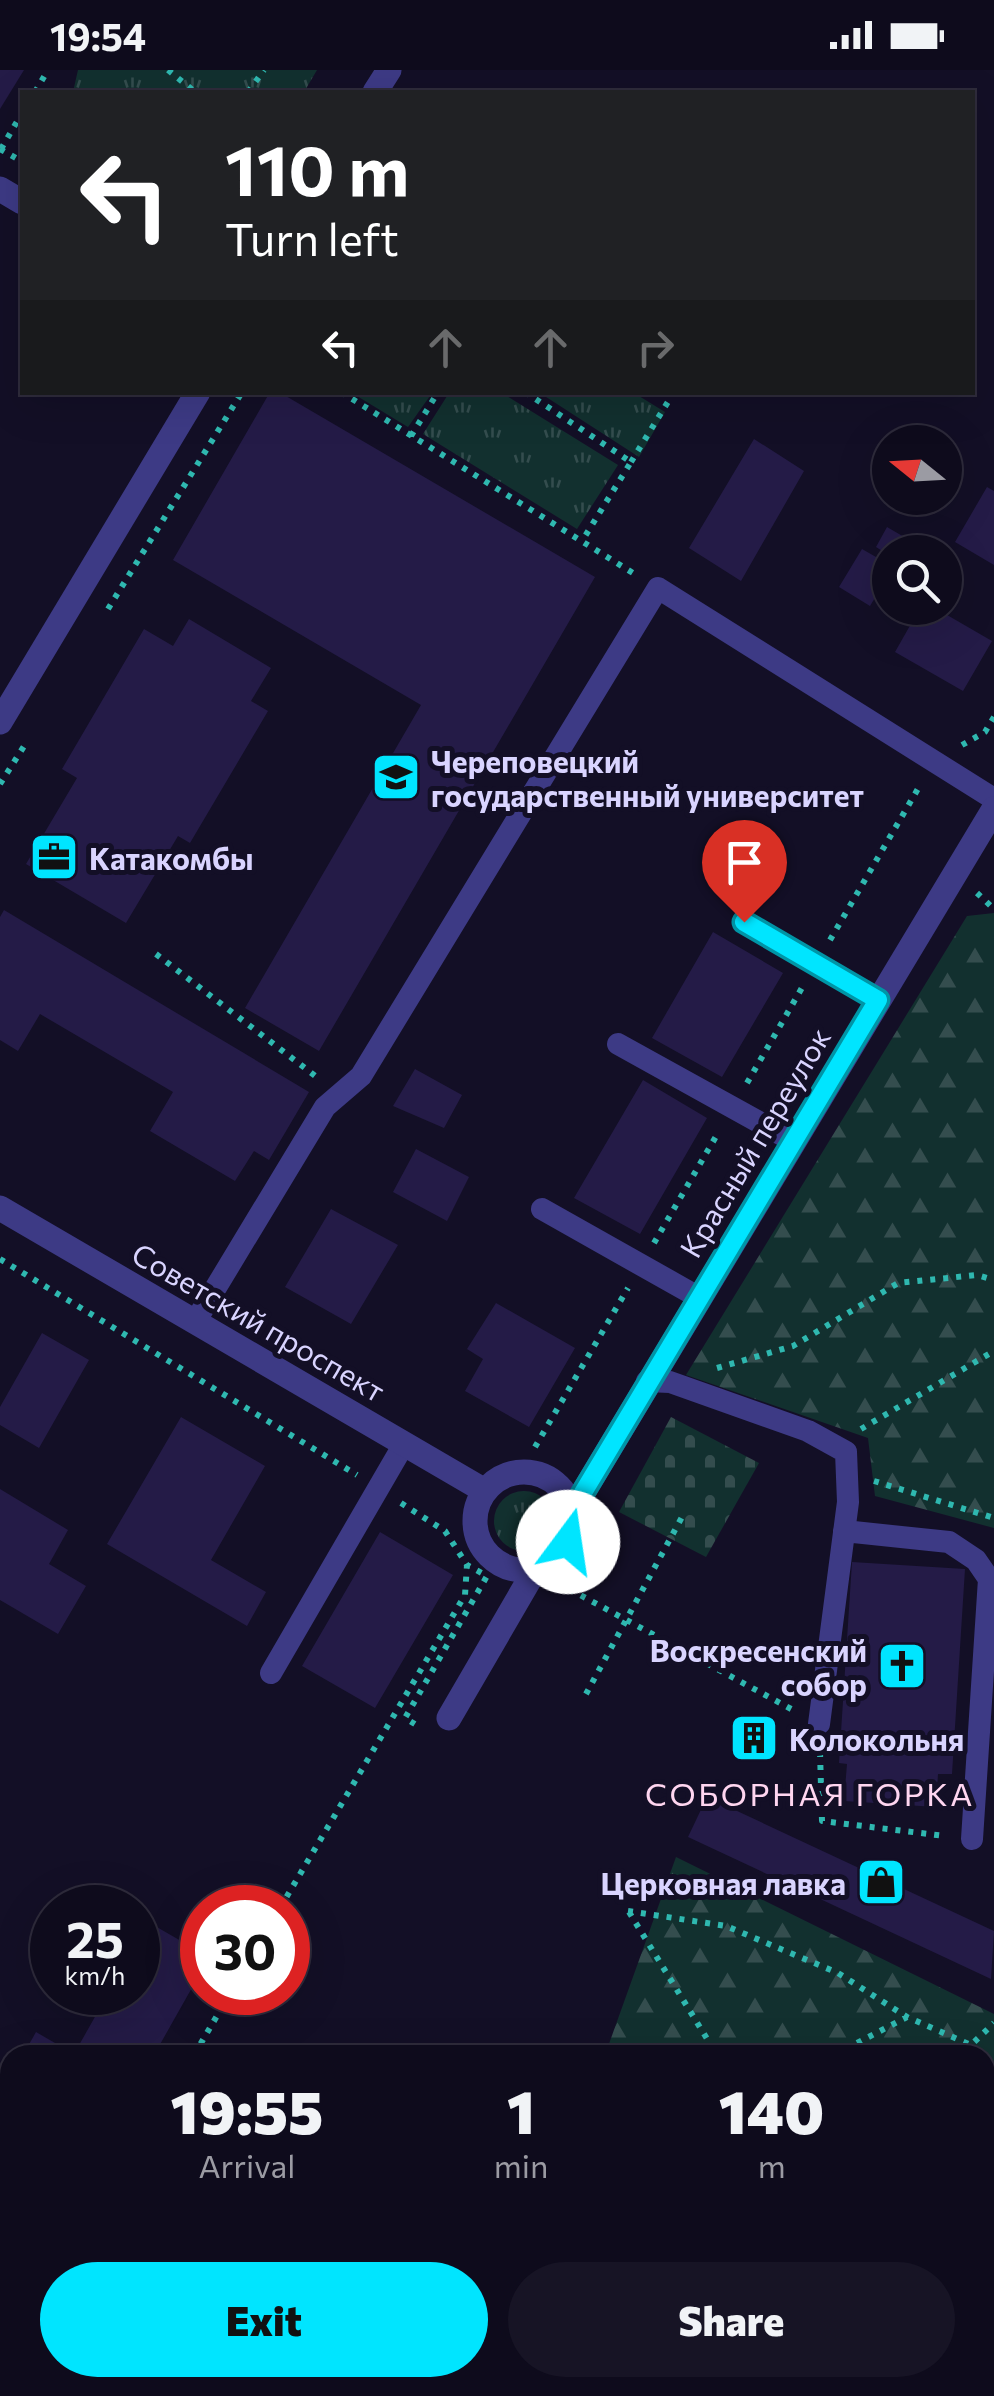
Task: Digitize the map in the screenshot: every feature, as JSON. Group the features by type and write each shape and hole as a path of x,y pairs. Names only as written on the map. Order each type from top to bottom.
{"street":[{"path":"0,722 196,395"},
{"name":"Красный переулок","path":"572,1511 659,1381 698,1297 994,809"},
{"name":"Советский проспект","path":"0,1208 485,1491"},
{"path":"449,1718 568,1542 574,1520 568,1499 554,1482 535,1472 512,1472 492,1482 478,1499 474,1521 478,1543 492,1560 513,1570 544,1575"}],"lane":[{"path":"195,1322 326,1107 361,1076 658,588 994,799"},
{"path":"744,922 878,1000"},
{"path":"618,1044 793,1141"},
{"path":"542,1209 698,1297"},
{"path":"659,1381 808,1431 846,1452 849,1473 844,1531 819,1724"},
{"path":"271,1673 404,1444"},
{"path":"844,1531 949,1542 976,1560 989,1579 972,1840"}],"path":[{"path":"168,70 193,90"},
{"path":"0,149 20,116"},
{"path":"100,622 240,395"},
{"path":"346,395 658,588"},
{"path":"410,436 436,395"},
{"path":"529,395 631,462"},
{"path":"582,541 672,395"},
{"path":"535,1447 933,761 985,732 994,717"},
{"path":"0,784 30,736"},
{"path":"969,885 994,909"},
{"path":"156,954 339,1095"},
{"path":"0,1258 445,1530 468,1565 487,1576 405,1718 418,1726"},
{"path":"659,1381 793,1346 898,1283 977,1275 994,1280"},
{"path":"834,1445 994,1351"},
{"path":"849,1473 994,1518"},
{"path":"586,1694 682,1517"},
{"path":"294,1885 465,1595 468,1565"},
{"path":"544,1575 819,1724 822,1821 972,1840"},
{"path":"711,2045 628,1911 726,1926 838,1973 907,2017 970,2045 994,2023"},
{"path":"200,2045 217,2015"},
{"path":"853,2045 907,2017"}],"green space":[{"path":"78,70 317,70 305,90 73,90"},
{"path":"355,395 431,395 408,427"},
{"path":"448,395 505,395 618,465 577,529 423,434"},
{"path":"543,395 637,395 665,412 639,457"},
{"path":"994,913 994,1528 875,1496 868,1438 686,1375 967,916"},
{"path":"671,1417 759,1463 706,1557 619,1512"},
{"path":"524,1491 545,1500 554,1521 545,1542 524,1551 503,1542 494,1521 503,1500"},
{"path":"676,1857 994,2014 994,2045 609,2045"}],"building":[{"path":"0,70 24,70 0,109"},
{"path":"268,395 284,395 595,577 319,1051 245,1008 421,705 173,560"},
{"path":"754,439 804,471 741,581 689,548"},
{"path":"987,487 994,491 994,565 962,546 959,535"},
{"path":"887,527 901,535 883,535"},
{"path":"862,549 872,555 870,606 839,587"},
{"path":"189,619 271,668 251,701 268,711 190,843 178,836 126,923 26,864 77,778 62,769 144,629 173,646"},
{"path":"962,624 992,641 963,691 895,652 910,625"},
{"path":"4,910 309,1092 269,1160 254,1151 235,1181 150,1131 173,1092 40,1014 18,1051 0,1040 0,917"},
{"path":"713,932 783,973 722,1077 652,1038"},
{"path":"415,1069 462,1095 444,1128 393,1106"},
{"path":"643,1080 707,1118 640,1234 574,1198"},
{"path":"416,1149 469,1177 447,1221 393,1192"},
{"path":"331,1209 398,1245 351,1324 285,1287"},
{"path":"496,1303 575,1348 529,1427 465,1391 483,1359 467,1349"},
{"path":"42,1333 89,1360 39,1448 0,1425 0,1407"},
{"path":"181,1417 265,1466 211,1560 266,1592 247,1626 107,1544"},
{"path":"0,1489 68,1530 49,1564 86,1586 58,1634 0,1600"},
{"path":"380,1532 453,1575 375,1708 302,1666"},
{"name":"Воскресенский собор","path":"852,1562 965,1569 952,1774 938,1774 936,1807 844,1801 847,1764 839,1763"},
{"name":"Колокольня","path":"754,1725 763,1729 767,1738 763,1747 754,1751 745,1747 741,1738 745,1729"},
{"path":"707,1797 994,1931 991,1979 688,1837"},
{"path":"160,1929 180,1940 180,2009 160,2045 79,2045 96,2015 160,2015"},
{"path":"36,2032 58,2045 29,2045"}],"place":[{"name":"Череповецкий государственный университет","path":"396,777"},
{"name":"Катакомбы","path":"54,857"},
{"name":"Воскресенский собор","path":"902,1666"},
{"name":"Колокольня","path":"754,1738"},
{"name":"Церковная лавка","path":"881,1882"}],"district":[{"name":"СОБОРНАЯ ГОРКА","path":"810,1793"}],"route":[{"path":"568,1542 574,1520 572,1511 878,1000 744,922"}]}
